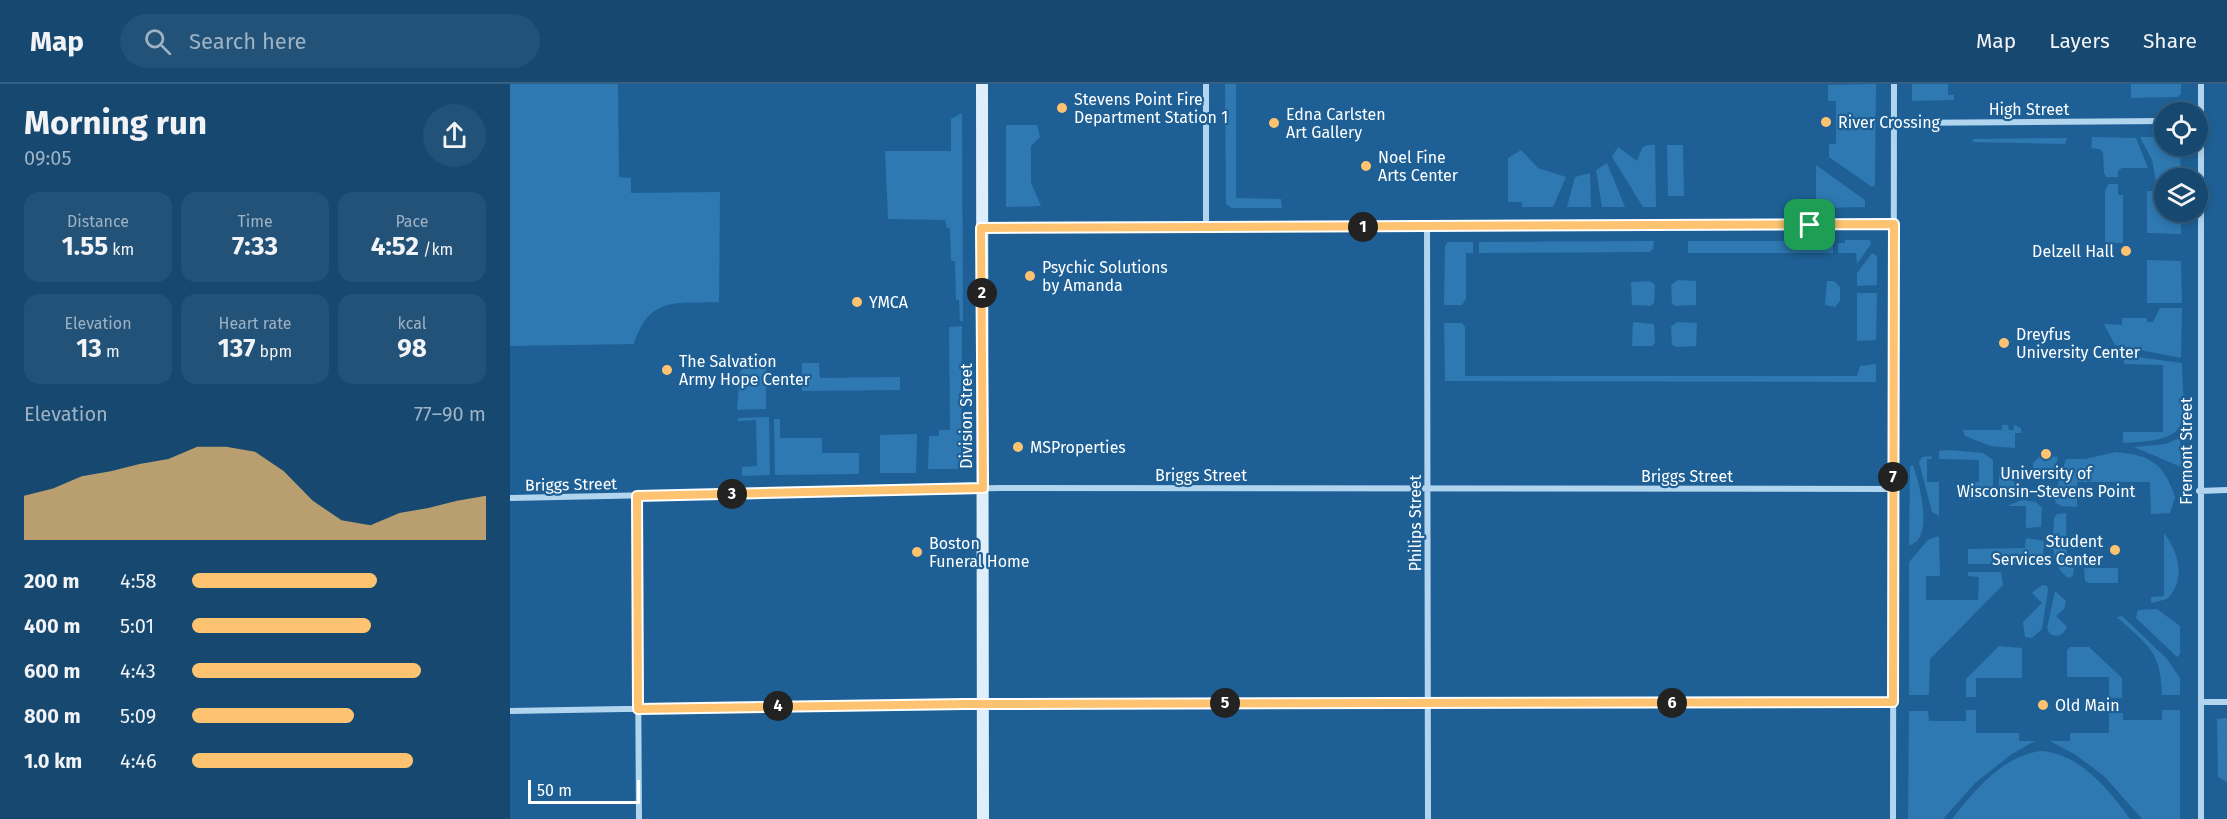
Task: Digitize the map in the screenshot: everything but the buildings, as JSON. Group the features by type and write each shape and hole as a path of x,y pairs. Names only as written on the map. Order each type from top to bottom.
{"main road":[{"name":"Division Street","path":"982,84 983,819"}],"street":[{"path":"1206,84 1206,227"},
{"path":"1893,819 1894,84"},
{"name":"Fremont Street","path":"2200,102 2201,84"},
{"name":"High Street","path":"1894,123 2154,121"},
{"name":"Fremont Street","path":"2201,819 2199,491 2203,156"},
{"path":"981,228 1894,224"},
{"name":"Philips Street","path":"1427,227 1428,819"},
{"name":"Briggs Street","path":"510,498 983,488 1893,489"},
{"path":"2199,491 2227,490"},
{"path":"637,496 639,819"},
{"path":"510,711 982,704 1893,702"},
{"path":"2202,702 2227,702"}],"shaded area":[{"path":"510,84 618,84 619,177 631,178 631,193 720,192 719,302 666,305 648,317 640,328 634,344 510,346"},
{"path":"1225,84 1236,84 1236,198 1281,199 1282,208 1232,208 1226,204"},
{"path":"1876,84 1875,185 1872,187 1829,157 1829,144 1836,144 1836,101 1828,101 1828,85"},
{"path":"1912,84 1948,84 1948,95 1954,95 1954,100 1912,101"},
{"path":"2131,84 2181,84 2181,94 2177,97 2131,98"},
{"path":"962,113 963,321 960,321 959,300 956,300 955,261 951,261 950,228 947,228 945,220 888,219 885,151 951,151 951,119"},
{"path":"1006,125 1037,125 1040,137 1031,146 1031,183 1041,206 1006,207"},
{"path":"2092,137 2136,138 2148,168 2122,168 2118,171 2118,177 2106,177 2103,153 2100,149 2091,148"},
{"path":"2140,137 2154,137 2154,156 2180,156 2181,168 2154,168 2154,170 2152,160"},
{"path":"2067,138 2065,144 1973,142 1973,139"},
{"path":"1655,145 1656,207 1643,207 1612,157 1618,147 1637,161 1642,148"},
{"path":"1667,145 1683,145 1684,196 1668,196"},
{"path":"1521,150 1538,168 1566,177 1553,207 1522,207 1522,202 1508,202 1508,158"},
{"path":"1607,163 1625,207 1602,207 1596,170"},
{"path":"1816,165 1865,200 1865,207 1816,208"},
{"path":"1590,173 1591,207 1567,207 1575,177"},
{"path":"2109,184 2118,184 2118,195 2123,195 2123,243 2105,243 2105,190"},
{"path":"2147,191 2154,191 2154,222 2181,222 2181,234 2147,233"},
{"path":"1845,240 1870,240 1871,244 1857,264 1856,253 1838,253 1838,243 1845,243"},
{"path":"1654,241 1653,249 1649,252 1479,253 1479,242"},
{"path":"1688,241 1833,241 1833,253 1688,253"},
{"path":"1448,242 1473,242 1473,253 1466,253 1466,299 1462,305 1444,305 1445,246"},
{"path":"1872,253 1877,256 1877,285 1857,286 1857,273"},
{"path":"2147,260 2181,261 2182,303 2147,303"},
{"path":"1678,280 1696,281 1696,305 1675,306 1672,303 1671,285"},
{"path":"1650,281 1655,285 1654,303 1650,306 1632,305 1631,282"},
{"path":"1827,281 1834,281 1840,287 1840,301 1835,307 1825,305"},
{"path":"1857,293 1877,293 1876,340 1857,341"},
{"path":"2160,308 2182,308 2181,358 2115,345 2104,324 2122,325 2122,318 2147,318 2147,322 2153,322"},
{"path":"1633,322 1654,324 1655,343 1652,346 1632,346"},
{"path":"1677,322 1697,323 1696,346 1672,345 1671,327"},
{"path":"1444,323 1462,323 1465,327 1465,376 1857,376 1860,366 1876,364 1876,382 1445,381"},
{"path":"962,326 961,469 928,469 929,436 939,436 939,430 950,430 949,327"},
{"path":"2123,355 2182,363 2183,415 2174,433 2163,438 2123,443 2123,432 2163,432 2163,365 2124,364"},
{"path":"802,363 819,363 820,378 900,377 900,390 802,391"},
{"path":"766,367 766,409 737,410 740,372 744,368"},
{"path":"769,417 770,475 742,476 742,467 757,466 756,420 738,421 738,418"},
{"path":"774,419 780,419 780,438 822,438 822,453 859,453 859,474 775,475"},
{"path":"2002,425 2008,425 2009,430 2014,430 2014,425 2021,428 2021,433 2015,433 2015,448 1991,446 1965,436 1963,430 2002,430"},
{"path":"917,434 916,473 880,473 880,435"},
{"path":"2180,438 2181,467 2134,447 2165,444"},
{"path":"1939,451 1983,453 1993,460 1993,489 1990,498 1968,500 1968,482 1979,482 1979,460 1939,459"},
{"path":"2116,452 2147,459 2161,469 2175,497 2170,513 2151,514 2150,482 2077,482 2077,507 2061,506 2056,503 2054,497 2066,459 2085,459"},
{"path":"2041,455 2058,457 2052,476 2047,478 2040,478 2033,474 2033,463"},
{"path":"1931,456 1932,459 1927,459 1927,482 1939,482 1939,516 1932,512 1919,462 1922,457"},
{"path":"1913,465 1919,484 1923,522 1917,541 1909,545 1910,467"},
{"path":"2000,466 2014,481 2014,491 2008,497 1999,497"},
{"path":"2022,500 2036,502 2042,508 2041,527 2026,528 2026,506 2007,506"},
{"path":"2066,513 2067,567 2074,568 2073,575 2069,578 2058,567 2053,543 2054,518 2057,514"},
{"path":"2164,533 2173,548 2179,575 2167,599 2151,603 2151,597 2164,596"},
{"path":"1939,536 1940,576 1926,576 1926,600 1978,600 1979,577 1968,576 1968,572 2001,572 2003,585 1930,659 1929,695 1909,695 1909,562 1928,540"},
{"path":"2026,538 2044,541 2043,556 2035,564 1968,564 1968,549 2025,548"},
{"path":"2084,568 2118,568 2118,583 2089,583 2085,581"},
{"path":"2042,585 2047,586 2048,590 2042,629 2032,638 2025,637 2023,622 2042,603 2032,593"},
{"path":"2055,591 2066,601 2064,609 2056,616 2067,627 2058,636 2050,634 2047,628"},
{"path":"2157,609 2180,626 2180,654 2177,657 2136,618 2138,610"},
{"path":"2122,616 2167,659 2180,678 2180,695 2162,695 2159,668 2151,650 2117,617"},
{"path":"1999,646 2022,648 2022,678 1976,678 1976,697 1966,697 1966,679"},
{"path":"2070,647 2089,647 2122,678 2122,698 2109,698 2109,677 2067,677 2067,650"},
{"path":"1966,710 1976,710 1976,733 2019,733 2019,741 2035,741 2012,754 1975,783 1943,819 1908,819 1909,711 1928,711 1929,721 1966,721"},
{"path":"2162,710 2180,710 2180,819 2142,819 2105,777 2076,755 2050,741 2070,741 2070,733 2109,733 2109,713 2123,713 2123,720 2162,720"},
{"path":"2227,718 2227,782 2218,777 2217,719"},
{"path":"2043,751 2070,759 2082,767 2103,786 2130,819 1952,819 1980,786 2003,766 2029,753"}],"place":[{"name":"Stevens Point Fire Department Station 1","path":"1062,108"},
{"name":"River Crossing","path":"1826,122"},
{"name":"Edna Carlsten Art Gallery","path":"1274,123"},
{"name":"Noel Fine Arts Center","path":"1366,166"},
{"name":"Delzell Hall","path":"2126,251"},
{"name":"Psychic Solutions by Amanda","path":"1030,276"},
{"name":"YMCA","path":"857,302"},
{"name":"Dreyfus University Center","path":"2004,343"},
{"name":"The Salvation Army Hope Center","path":"667,370"},
{"name":"MSProperties","path":"1018,447"},
{"name":"University of Wisconsin–Stevens Point","path":"2046,454"},
{"name":"Student Services Center","path":"2115,550"},
{"name":"Boston Funeral Home","path":"917,552"},
{"name":"Old Main","path":"2043,705"}],"route":[{"path":"1894,224 1893,702 965,704 638,709 637,496 983,488 981,228 1810,225 1894,224"}]}
